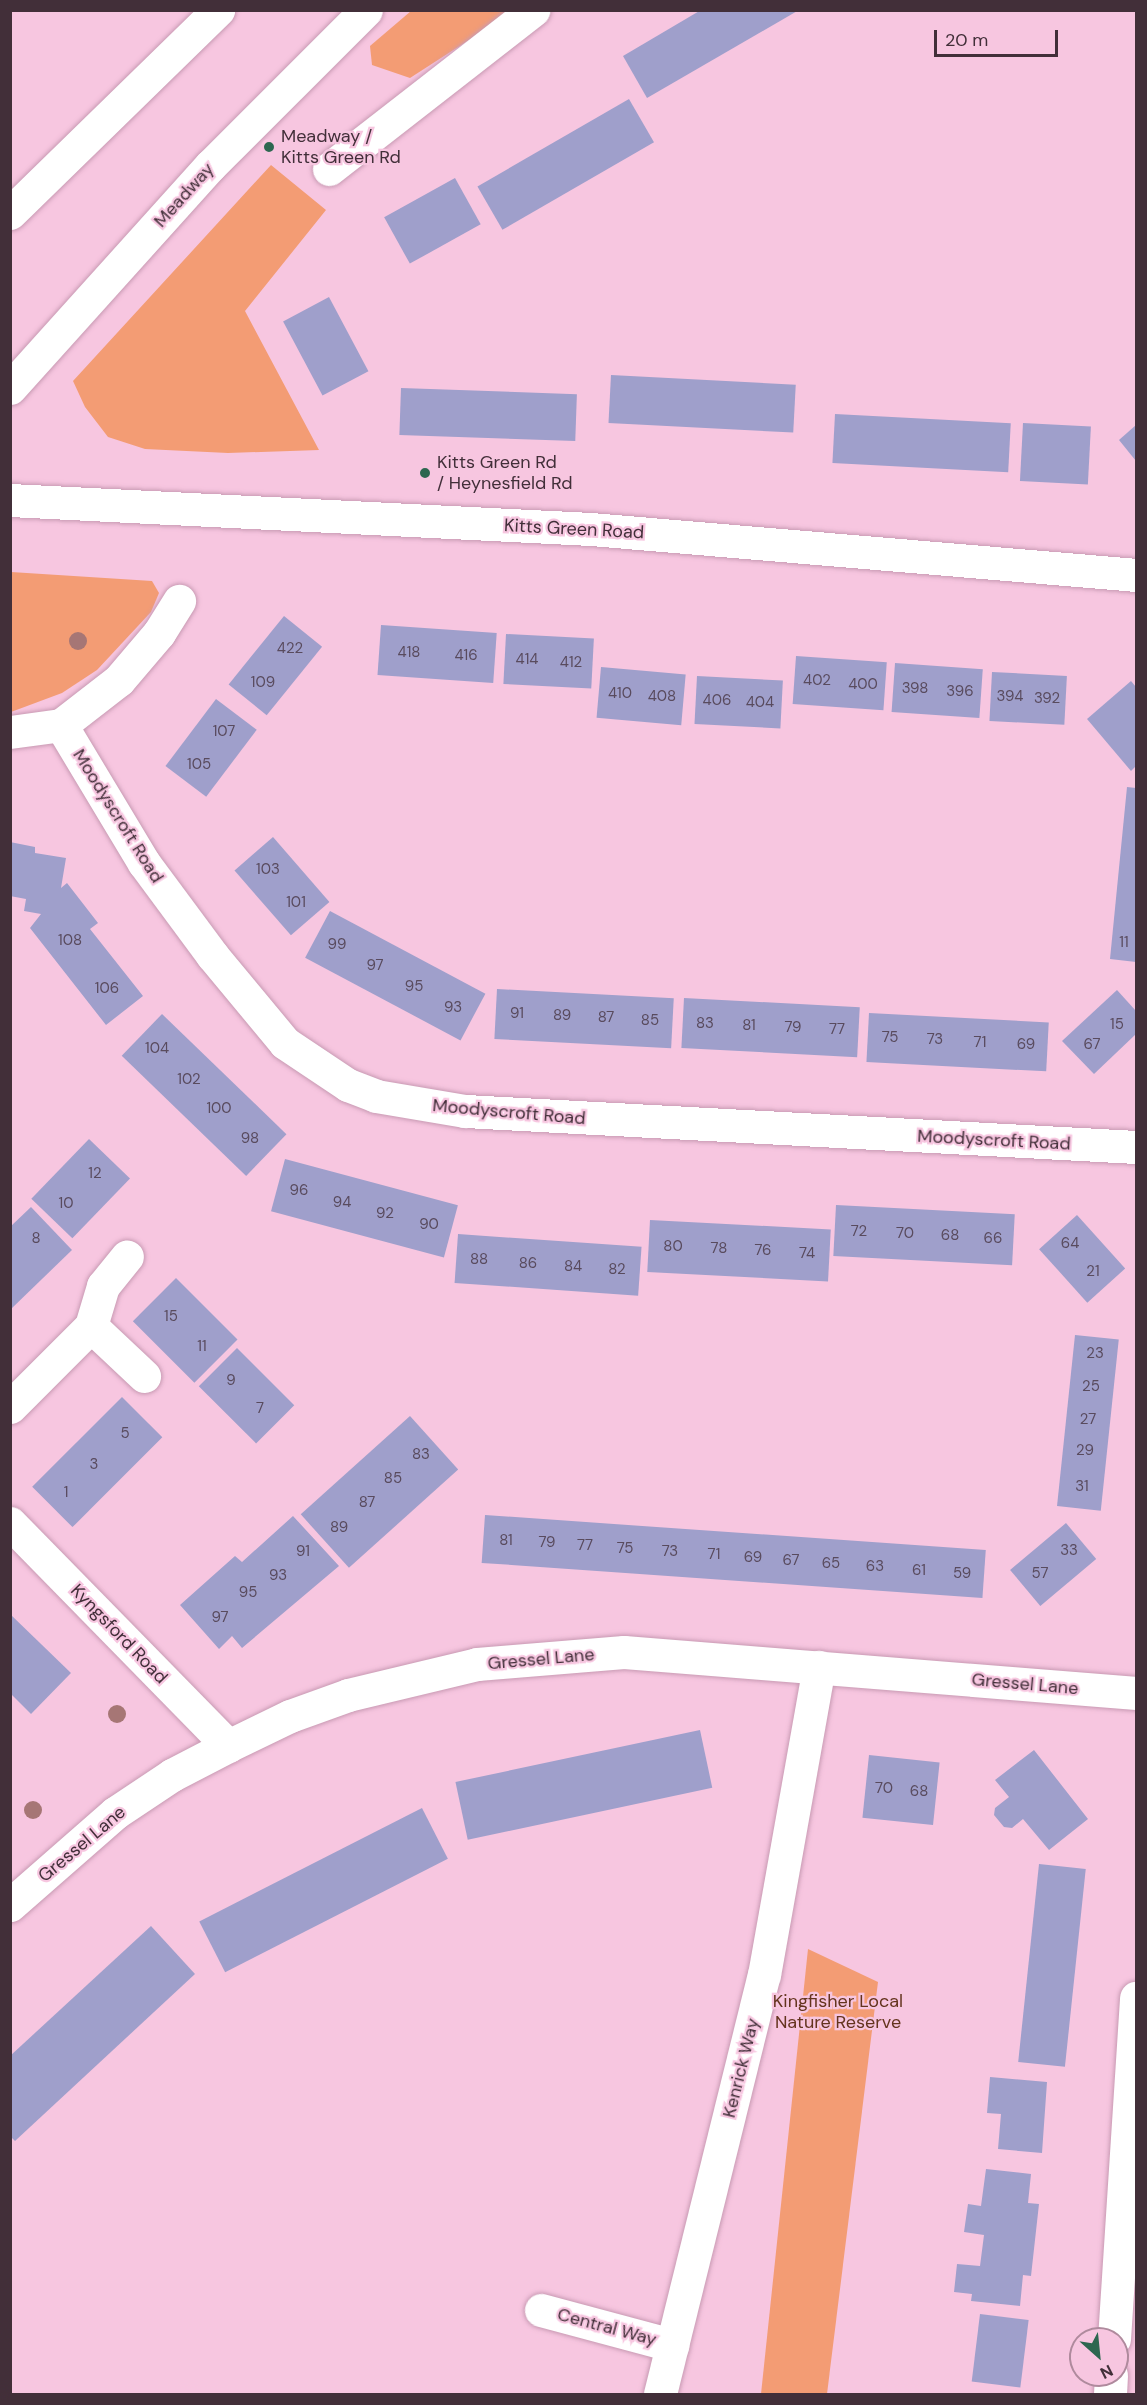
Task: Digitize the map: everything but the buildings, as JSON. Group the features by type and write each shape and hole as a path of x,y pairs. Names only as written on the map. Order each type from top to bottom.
{"street":[{"path":"10,213 218,10"},
{"name":"Meadway","path":"10,388 211,165 366,10"},
{"path":"329,169 533,10"},
{"name":"Kitts Green Road","path":"10,500 591,529 1137,575"},
{"path":"10,732 61,726 119,680 159,633 179,601"},
{"name":"Moodyscroft Road","path":"61,726 144,863 212,955 285,1043 348,1085 376,1096 465,1111 1137,1147"},
{"path":"10,1407 91,1326 103,1286 127,1256"},
{"path":"91,1326 144,1376"},
{"name":"Kyngsford Road","path":"10,1523 228,1746"},
{"name":"Gressel Lane","path":"10,1905 116,1813 172,1775 228,1746 290,1716 348,1695 477,1664 624,1652 1137,1693"},
{"name":"Kenrick Way","path":"660,2394 766,1963 819,1667"},
{"path":"1116,2327 1127,2261 1137,1998"},
{"name":"Central Way","path":"541,2310 672,2345"}],"green space":[{"path":"411,11 514,11 410,78 372,65 370,46"},
{"path":"271,165 326,210 245,311 319,450 228,453 145,449 108,437 85,407 73,381"},
{"path":"11,572 152,581 159,593 151,612 97,670 62,693 11,712"},
{"name":"Kingfisher Local Nature Reserve","path":"808,1949 878,1982 827,2394 761,2394"}],"place":[{"name":"Meadway / Kitts Green Rd","path":"269,147"},
{"name":"Kitts Green Rd / Heynesfield Rd","path":"425,473"}]}
